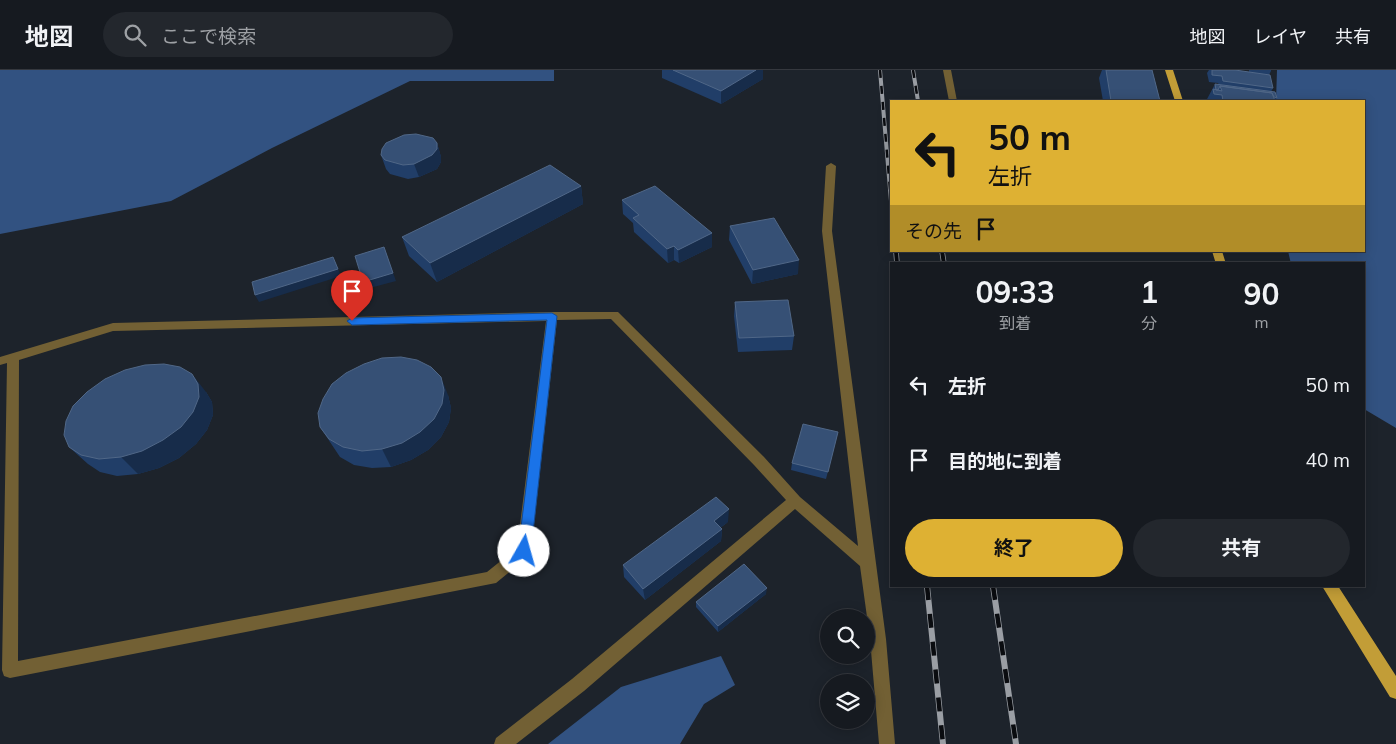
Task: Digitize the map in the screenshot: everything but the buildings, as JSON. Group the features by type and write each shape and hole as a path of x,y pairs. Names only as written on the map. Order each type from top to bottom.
{"main road":[{"path":"1169,70 1178,100"},
{"path":"1330,587 1396,691"}],"street":[{"path":"947,70 953,100"},
{"path":"831,166 827,231 878,639 887,744"},
{"path":"552,316 524,551 491,578 10,670 6,359 113,327 552,316 614,315 760,461 795,501 867,563"},
{"path":"502,744 578,685 795,501"}],"shaded area":[{"path":"0,70 554,70 554,81 410,81 272,148 171,201 0,234"},
{"path":"1277,70 1396,70 1396,428 1365,410 1365,262 1291,262 1288,252 1365,252 1365,100 1276,100"},
{"path":"721,656 735,685 704,704 680,744 548,744 621,687"}],"railway":[{"path":"880,70 890,189"},
{"path":"913,70 918,100"},
{"path":"896,252 897,262"},
{"path":"942,252 944,262"},
{"path":"927,587 943,744"},
{"path":"993,587 1016,744"}],"route":[{"path":"352,321 552,316 524,551"}]}
